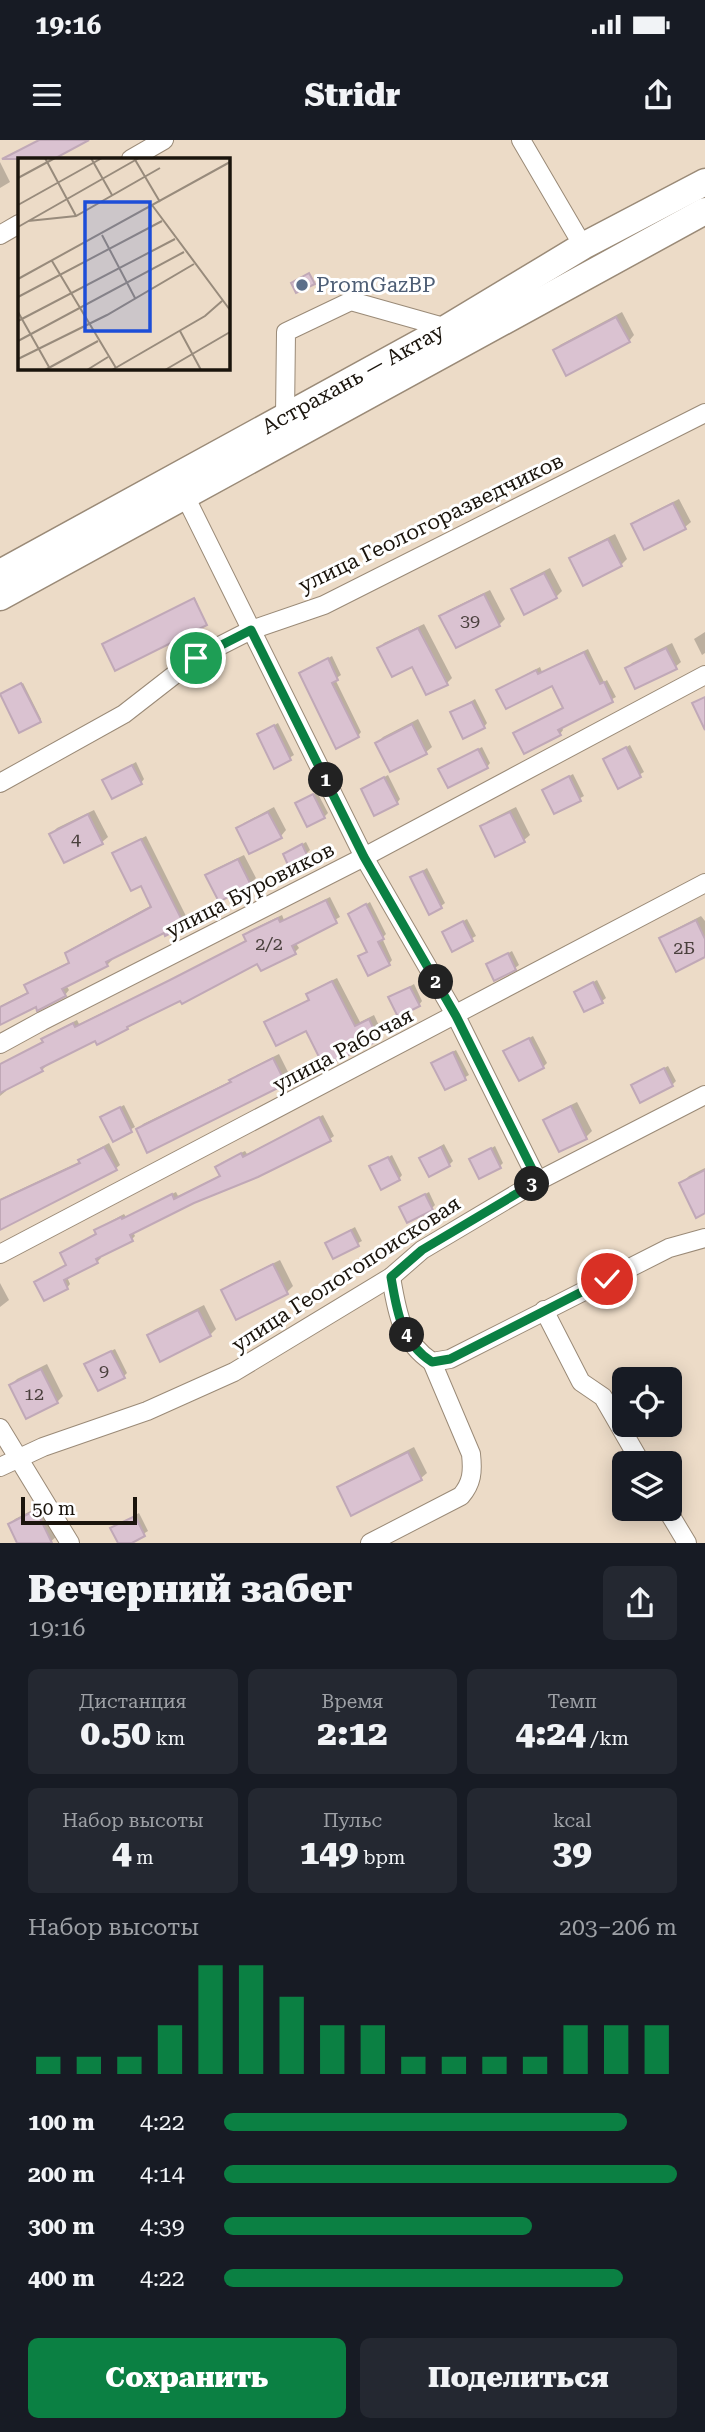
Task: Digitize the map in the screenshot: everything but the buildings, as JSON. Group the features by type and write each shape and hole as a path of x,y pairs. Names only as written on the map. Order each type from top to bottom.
{"highway":[{"name":"Астрахань — Актау","path":"0,591 285,416 447,328 583,246 705,182"},
{"name":"Астрахань — Актау","path":"0,591 185,496 705,211"}],"street":[{"path":"133,158 164,140"},
{"path":"521,140 583,246"},
{"path":"0,235 18,224"},
{"path":"285,416 286,332 351,301 447,328"},
{"name":"улица Геологоразведчиков","path":"0,783 124,714 196,658 251,630 324,604 705,413"},
{"path":"185,496 364,857 456,1016 538,1181"},
{"name":"улица Буровиков","path":"0,1044 364,857 705,675"},
{"name":"улица Рабочая","path":"0,1254 705,883"},
{"name":"улица Геологопоисковая","path":"0,1466 18,1457 147,1411 234,1372 391,1277 422,1250 538,1181 705,1095"},
{"path":"432,1362 450,1359 669,1248 705,1238"},
{"path":"370,1543 461,1496 470,1486 472,1469 471,1454 432,1362 419,1353 399,1321 391,1277"},
{"path":"544,1310 581,1382 603,1397 633,1451"},
{"path":"0,1428 70,1543"},
{"path":"674,1521 687,1543"}],"place":[{"name":"PromGazBP","path":"302,285"}],"route":[{"path":"196,658 251,630 364,857 456,1016 538,1181 422,1250 391,1277 399,1321 419,1353 432,1362 450,1359 607,1279"}]}
